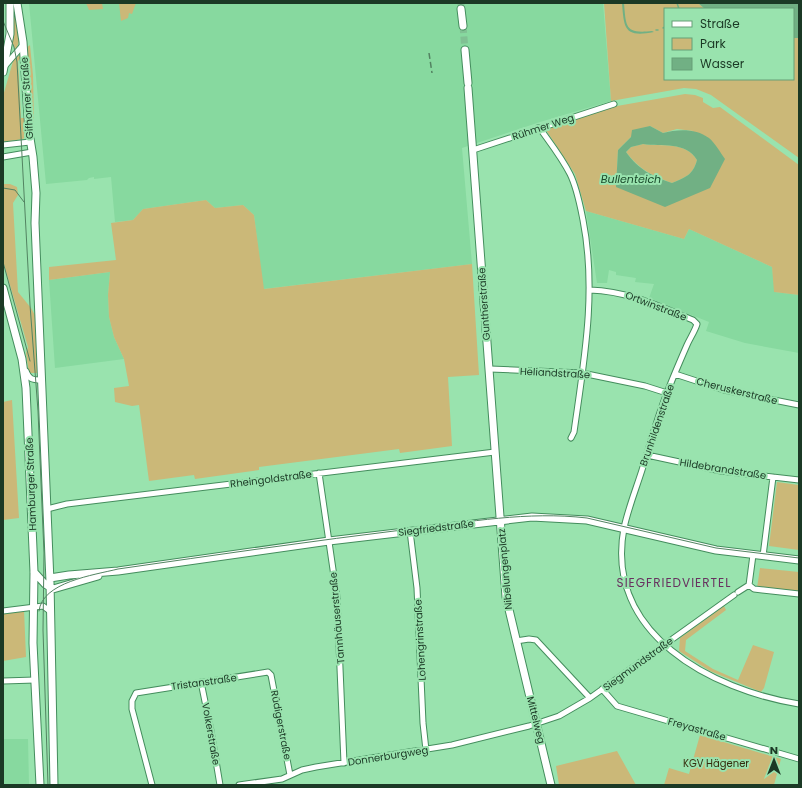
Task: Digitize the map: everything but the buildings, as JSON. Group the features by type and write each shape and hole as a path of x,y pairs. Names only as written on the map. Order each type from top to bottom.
{"street":[{"name":"Gifhorner Straße","path":"4,70 9,36 10,3"},
{"name":"Gifhorner Straße","path":"17,3 23,45 32,152"},
{"path":"461,10 463,26"},
{"name":"Gifhorner Straße","path":"4,70 23,45"},
{"name":"Guntherstraße","path":"465,50 501,520"},
{"name":"Rühmer Weg","path":"473,150 614,104"},
{"path":"538,128 541,130 564,164 577,193 588,246 590,290 582,373 574,432 570,438"},
{"path":"3,145 30,142"},
{"path":"3,157 32,152"},
{"name":"Hamburger Straße","path":"32,152 35,186 35,229 50,578 47,587 51,612 54,785"},
{"name":"Hamburger Straße","path":"3,288 28,377 32,380 41,380"},
{"name":"Ortwinstraße","path":"590,290 617,292 631,295 695,321 697,324"},
{"name":"Brunhildenstraße","path":"697,324 667,393 624,529 623,561 630,596 642,617 664,645 698,669 728,684 760,695 799,704"},
{"name":"Hamburger Straße","path":"24,366 28,418 34,572 35,680 40,785"},
{"name":"Heliandstraße","path":"490,369 582,373 624,380 667,393"},
{"name":"Cheruskerstraße","path":"675,374 724,390 799,405"},
{"name":"Rheingoldstraße","path":"47,509 67,504 495,452"},
{"name":"Hildebrandstraße","path":"647,455 705,468 799,480"},
{"name":"Tannhäuserstraße","path":"319,473 337,597 344,763"},
{"path":"763,556 772,477"},
{"name":"Siegfriedstraße","path":"50,578 83,577 329,540 532,516 587,520 709,548 799,560"},
{"name":"Nibelungenplatz","path":"501,520 506,598 519,655"},
{"name":"Lohengrinstraße","path":"410,531 417,588 423,723 426,750"},
{"path":"753,555 749,585 754,589 799,594"},
{"path":"34,572 47,587 34,604"},
{"name":"Siegfriedstraße","path":"47,587 56,589 83,577"},
{"name":"Siegmundstraße","path":"537,724 559,716 590,698 749,585"},
{"path":"3,611 34,604 44,606 51,612"},
{"path":"516,641 529,639 536,640 590,698"},
{"name":"Mittelweg","path":"519,655 551,785"},
{"name":"Tristanstraße","path":"152,785 132,709 132,701 136,693 268,672 271,674"},
{"name":"Rüdigerstraße","path":"271,674 290,775"},
{"path":"3,681 35,680"},
{"name":"Volkerstraße","path":"201,682 220,785"},
{"name":"Freyastraße","path":"602,689 616,705 799,759"},
{"name":"Donnerburgweg","path":"239,785 282,779 302,770 426,750 537,724"}],"shaded area":[{"path":"29,3 603,3 611,101 540,122 462,148 472,264 263,289 254,215 243,205 215,208 206,200 143,209 133,220 115,222 111,177 94,179 94,177 87,180 46,184"},
{"path":"586,211 684,239 689,229 772,267 775,292 799,295 799,353 745,343 706,331 709,322 649,298 654,284 635,282 636,278 616,275 616,272 609,270 607,283 597,283"},
{"path":"110,272 108,295 109,317 114,337 124,359 55,368 49,280"},
{"path":"3,739 28,739 29,785 3,785"}],"green space":[{"path":"13,3 15,3 19,41 16,51 11,39 14,24"},
{"path":"86,3 102,3 103,9 89,10"},
{"path":"119,3 136,3 132,14 129,13 128,18 121,21"},
{"path":"604,3 698,3 704,8 664,8 664,80 794,80 794,38 799,38 799,158 711,95 696,89 684,88 611,101"},
{"path":"30,45 33,75 34,122 32,122 26,48"},
{"path":"16,51 17,57 20,55 20,59 18,61 21,118 25,118 26,136 23,139 3,142 3,96"},
{"path":"685,94 695,95 703,98 703,102 713,108 720,107 799,165 799,295 774,292 772,267 689,229 684,239 586,211 575,174 544,127 617,106","holes":["650,126 663,133 677,129 693,131 710,188 616,187 618,150 631,137"]},
{"path":"643,144 680,147 687,150 697,160 693,169 688,175 672,183 652,175 636,163 626,152 631,147"},
{"path":"3,172 4,184 10,184 17,187 18,195 13,203 18,292 31,308 36,317 38,373 29,373 26,353 28,347 3,261"},
{"path":"206,200 215,208 243,205 254,215 264,289 472,264 479,375 448,377 452,446 400,453 399,449 259,467 259,470 195,479 194,475 149,481 139,405 132,406 115,402 114,388 129,386 124,359 114,337 109,317 108,295 110,272 49,280 49,267 116,260 111,223 133,220 143,209"},
{"path":"12,400 19,518 3,520 3,402"},
{"path":"777,482 799,485 799,550 769,546"},
{"path":"760,568 799,572 799,593 757,588"},
{"path":"724,606 726,610 686,640 685,651 713,669 738,680 753,645 774,652 764,688 761,692 710,671 679,651 680,638"},
{"path":"24,610 26,657 3,661 3,613"},
{"name":"KGV Hägener","path":"700,735 781,759 774,785 664,785 669,768 689,774"},
{"path":"617,751 636,785 559,785 556,766"}],"water":[{"path":"622,3 624,3 625,18 632,30 654,32 637,34 631,32 625,25"},
{"path":"698,3 799,3 799,38 794,38 794,8 704,8"},
{"name":"Bullenteich","path":"650,126 663,133 680,130 698,132 711,140 725,159 710,188 665,207 616,187 618,150 631,137 632,130","holes":["643,144 680,147 687,150 697,160 693,169 688,175 672,183 646,172 626,152 631,147"]}],"waterway":[{"path":"677,3 679,8"}],"tunnel":[{"path":"461,3 461,9"},
{"path":"463,26 465,50"}],"tram line":[{"path":"3,21 14,47 17,62 30,305 38,411 44,553 43,630 48,785"},
{"path":"3,188 15,190 24,202"},
{"path":"3,262 30,361"},
{"path":"39,611 42,601 49,593 59,587 83,577 118,569 337,538 498,518 543,516 587,518 716,548 799,558"}],"railway":[{"path":"429,53 432,73"}],"district":[{"name":"SIEGFRIEDVIERTEL","path":"674,582"}]}
